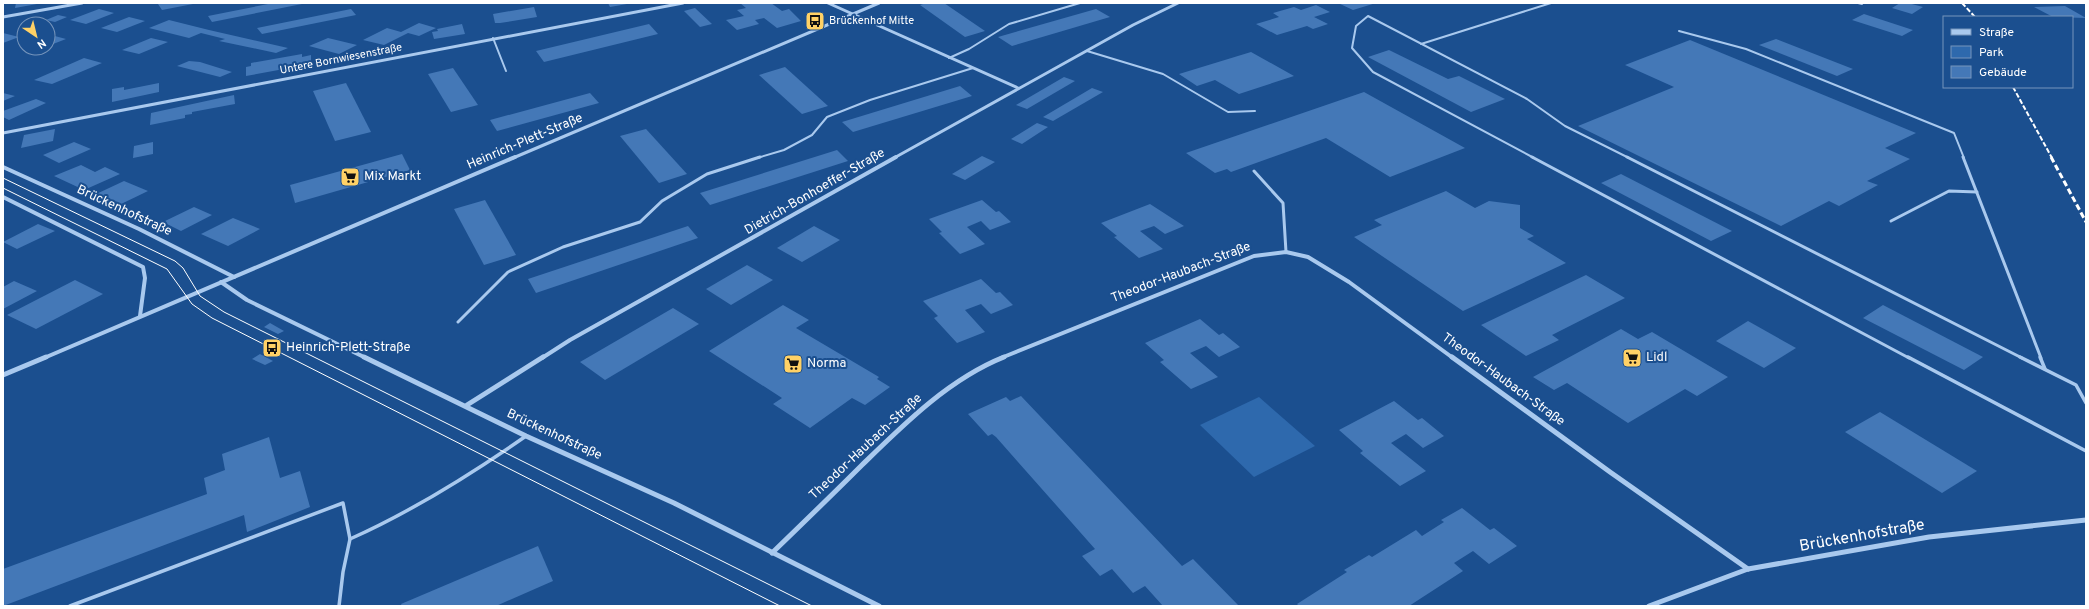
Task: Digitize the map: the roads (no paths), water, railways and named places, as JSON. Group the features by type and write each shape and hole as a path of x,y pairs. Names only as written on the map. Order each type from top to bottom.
{"street":[{"path":"3,17 82,3"},
{"name":"Untere Bornwiesenstraße","path":"3,133 493,38 683,3"},
{"path":"828,3 1018,88"},
{"name":"Heinrich-Plett-Straße","path":"3,375 879,3"},
{"name":"Dietrich-Bonhoeffer-Straße","path":"467,405 570,340 748,242 1018,88 1178,3"},
{"name":"Brückenhofstraße","path":"3,167 139,229 234,276"},
{"path":"3,197 142,267 145,278 140,316"},
{"name":"Theodor-Haubach-Straße","path":"772,553 902,426 934,399 981,366 1254,256 1286,252 1308,256 1344,279 1610,472 1748,569"},
{"name":"Brückenhofstraße","path":"221,282 247,300 467,405 526,436 674,503 879,606"},
{"name":"Brückenhofstraße","path":"1649,606 1748,569 1929,537 2086,520"}],"lane":[{"path":"949,58 969,49 1010,24 1080,3"},
{"path":"1421,44 1551,3"},
{"path":"1858,3 1862,4"},
{"path":"2086,403 2076,385 1565,126 1527,99 1368,16 1356,26 1352,48 1373,72 1622,206 2086,451"},
{"path":"1679,31 1746,49 1954,134 2045,369"},
{"path":"493,38 506,71"},
{"path":"1087,51 1163,74 1220,109 1228,112 1255,111"},
{"path":"458,322 508,272 563,247 640,222 662,201 707,174 784,150 812,134 827,117 870,100 973,68"},
{"path":"1254,171 1283,203 1286,252"},
{"path":"1891,221 1949,190 1977,192"},
{"path":"350,539 374,529 464,479 526,436"},
{"path":"70,606 343,503 350,539 343,572 339,606"}],"tram line":[{"path":"3,178 175,261 183,268 200,296 224,312 812,606"},
{"path":"3,188 167,269 192,304 212,318 780,606"}],"railway":[{"path":"1962,3 1974,16"},
{"path":"2014,88 2052,158"},
{"path":"2051,157 2086,222"}],"place":[{"name":"Brückenhof Mitte","path":"815,21"},
{"name":"Mix Markt","path":"350,177"},
{"name":"Heinrich-Plett-Straße","path":"272,348"},
{"name":"Lidl","path":"1632,358"},
{"name":"Norma","path":"793,364"}]}
